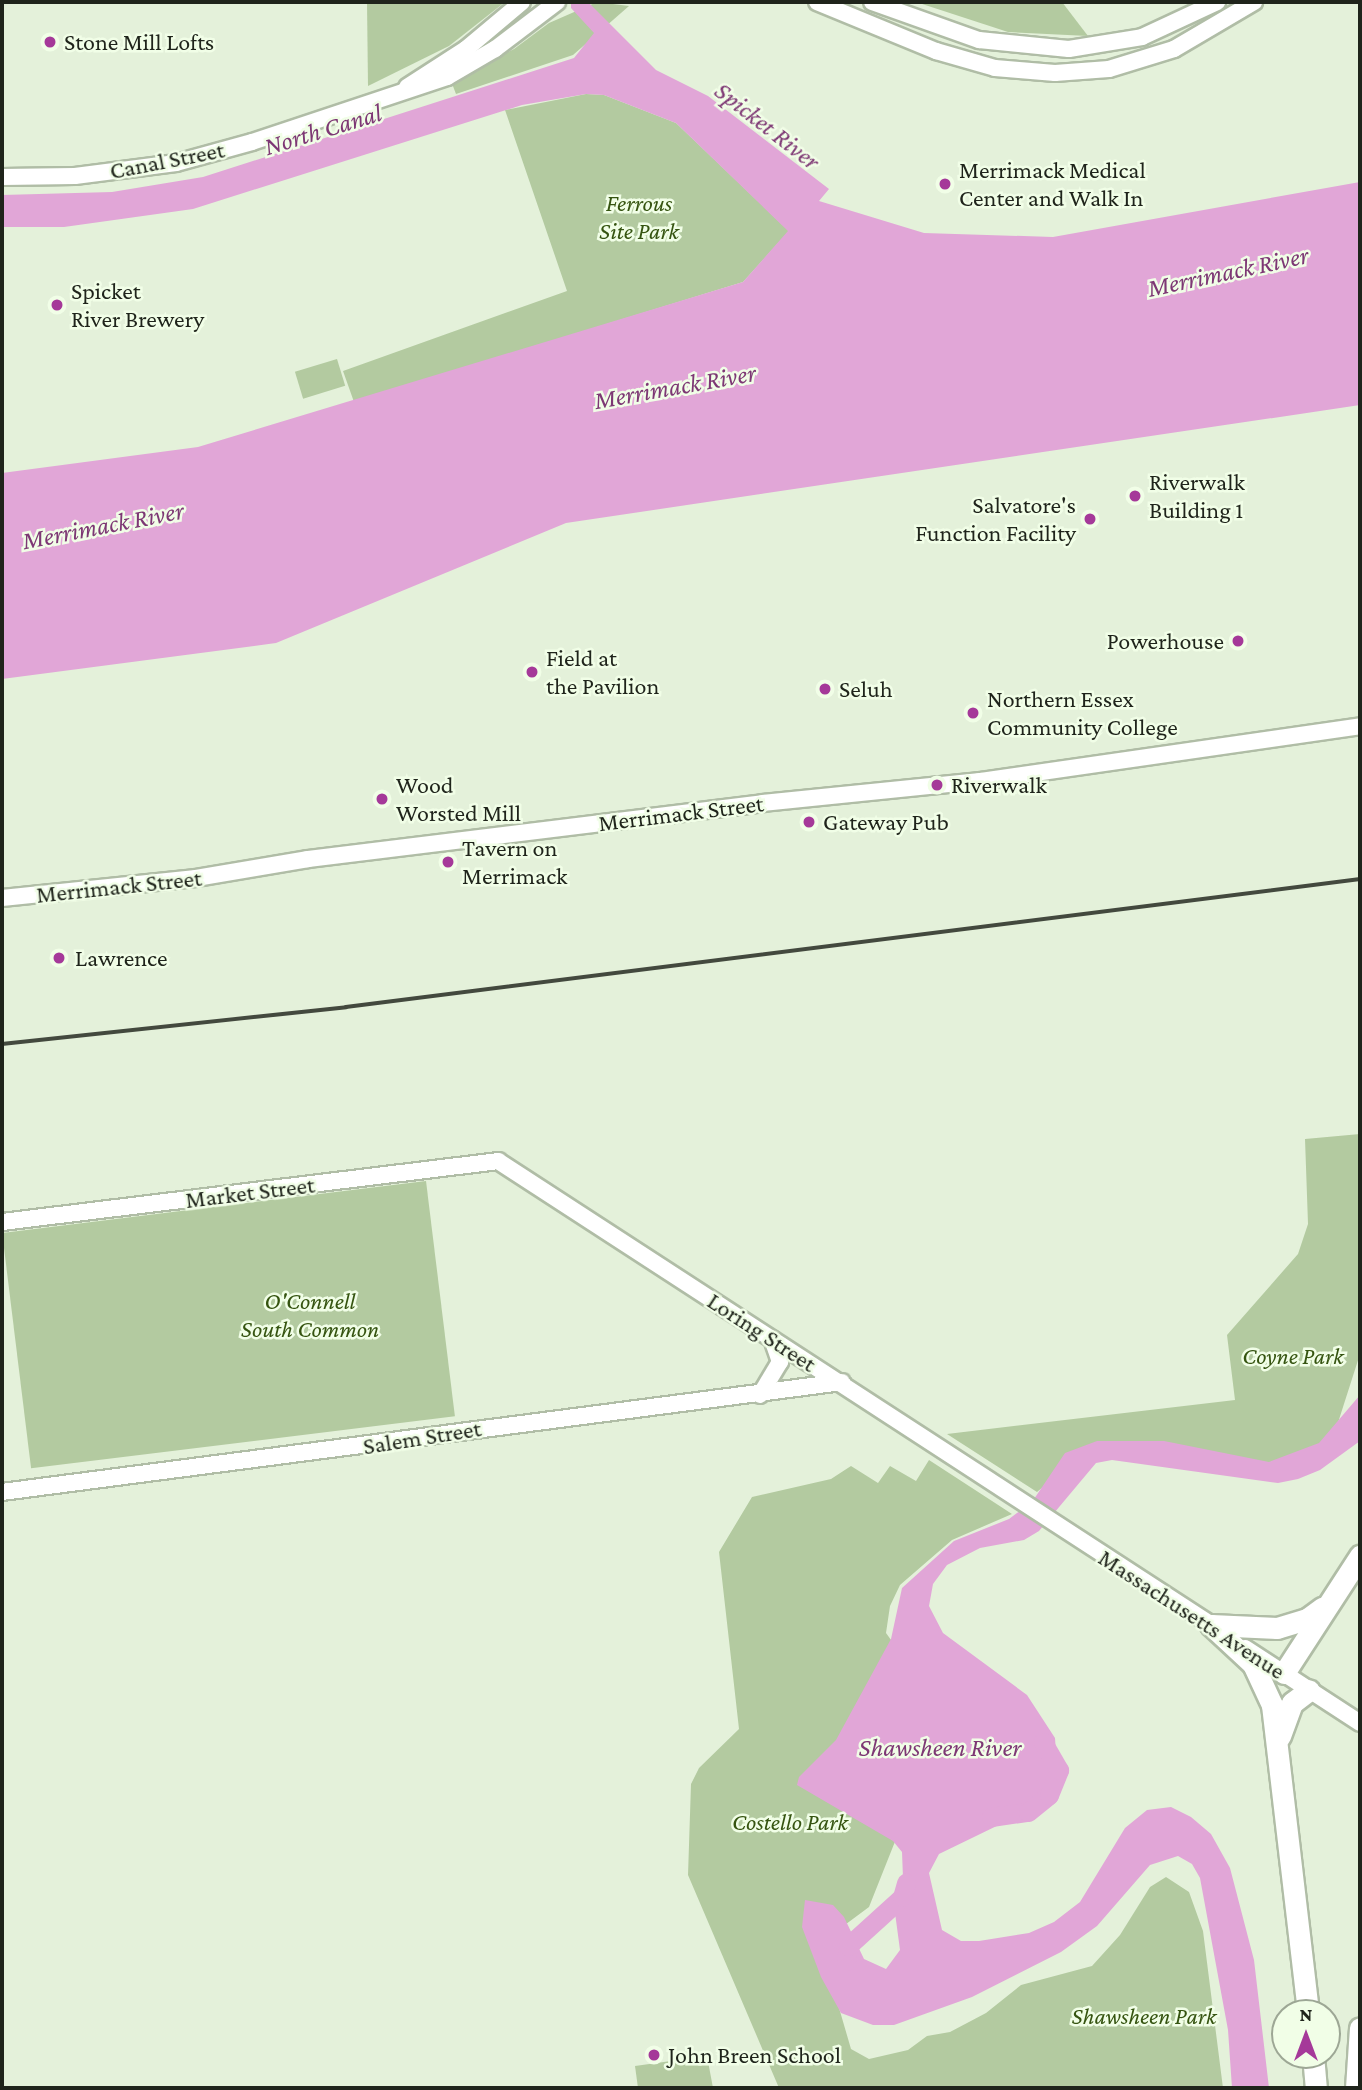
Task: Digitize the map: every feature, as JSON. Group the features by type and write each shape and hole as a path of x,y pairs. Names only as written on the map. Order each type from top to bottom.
{"highway":[{"path":"1284,1673 1360,1556"},
{"path":"1211,1625 1277,1628 1307,1619 1332,1600"},
{"path":"1211,1625 1253,1664 1263,1679 1278,1740 1306,1999"},
{"path":"1278,1740 1292,1703 1309,1690"},
{"path":"1356,2088 1360,2028"},
{"path":"1314,2069 1316,2088"}],"main road":[{"name":"Canal Street","path":"405,88 522,2"},
{"name":"Canal Street","path":"2,177 75,176 190,160 405,88 447,77 518,32 557,2"},
{"path":"817,2 936,51 995,68 1055,73 1109,69 1174,50 1254,2"},
{"path":"872,2 979,40 1069,49 1142,37 1217,2"},
{"name":"Merrimack Street","path":"2,898 196,878 308,859 763,803 980,781 1360,726"},
{"name":"Market Street","path":"2,1222 498,1161"},
{"name":"Loring Street","path":"498,1161 842,1382 1025,1504"},
{"path":"760,1395 780,1362 772,1339"},
{"name":"Salem Street","path":"2,1492 470,1433 483,1427 760,1395 842,1382"},
{"name":"Massachusetts Avenue","path":"1025,1504 1360,1723"}],"green space":[{"path":"367,2 505,2 449,46 368,86"},
{"path":"597,2 629,6 573,55 456,94 451,81 514,49 549,23"},
{"path":"916,2 1062,2 1088,36 1008,32"},
{"name":"Ferrous Site Park","path":"586,94 604,95 676,123 789,231 743,282 354,402 343,371 567,291 505,110"},
{"path":"337,359 345,386 303,399 295,372"},
{"name":"Coyne Park","path":"1360,1134 1360,1354 1335,1432 1286,1469 1238,1461 1206,1450 1071,1463 1037,1492 947,1434 1235,1400 1227,1335 1298,1254 1308,1224 1305,1139"},
{"name":"O'Connell South Common","path":"426,1181 455,1416 31,1468 2,1233"},
{"name":"Costello Park","path":"929,1460 1012,1514 952,1540 900,1585 890,1606 886,1633 899,1651 900,1829 869,1907 834,1933 828,1970 851,2049 869,2059 908,2050 927,2036 950,2032 986,2013 1021,1985 1092,1966 1120,1935 1150,1887 1166,1877 1189,1892 1203,1931 1223,2088 779,2088 688,1875 691,1784 699,1768 739,1729 719,1552 752,1497 831,1479 851,1466 878,1483 890,1466 916,1481"},
{"path":"707,2056 713,2088 638,2088 635,2066"}],"water":[{"name":"Merrimack River","path":"571,2 588,2 656,70 708,96 829,189 819,201 924,233 1053,237 1360,182 1360,405 566,523 276,643 2,679 2,473 198,447 743,282 788,231 676,123 604,95 586,94 522,105 193,209 64,227 2,227 2,195 112,192 203,177 574,58 594,33 571,8"},
{"name":"Shawsheen River","path":"1360,1395 1360,1441 1320,1470 1298,1479 1278,1483 1112,1460 1096,1463 1039,1531 1024,1540 980,1548 947,1565 933,1584 929,1606 943,1633 1027,1695 1055,1738 1057,1767 1042,1795 1009,1820 939,1854 929,1873 942,1930 961,1941 979,1941 1029,1933 1054,1922 1080,1902 1125,1828 1147,1810 1171,1807 1191,1817 1211,1834 1230,1868 1254,1960 1269,2088 1232,2088 1228,2030 1200,1878 1192,1864 1178,1856 1150,1865 1097,1926 1061,1952 972,1997 894,2025 873,2025 841,2013 821,1977 802,1927 805,1900 833,1905 844,1917 864,1959 886,1969 900,1950 893,1898 903,1878 902,1852 893,1841 797,1785 799,1777 836,1740 891,1639 902,1588 954,1541 1009,1519 1032,1502 1065,1453 1097,1441 1164,1441 1269,1462 1319,1443"}],"waterway":[{"name":"Shawsheen River","path":"991,1817 1028,1812 1049,1795 1059,1770 1043,1742"},
{"name":"Shawsheen River","path":"846,1961 848,1946 902,1897 906,1883"}],"railway":[{"path":"2,1044 346,1007 1360,879"}],"place":[{"name":"Stone Mill Lofts","path":"50,42"},
{"name":"Merrimack Medical Center and Walk In","path":"945,184"},
{"name":"Spicket River Brewery","path":"57,305"},
{"name":"Riverwalk Building 1","path":"1135,496"},
{"name":"Salvatore's Function Facility","path":"1090,519"},
{"name":"Powerhouse","path":"1238,641"},
{"name":"Field at the Pavilion","path":"532,672"},
{"name":"Seluh","path":"825,689"},
{"name":"Northern Essex Community College","path":"973,713"},
{"name":"Riverwalk","path":"937,785"},
{"name":"Wood Worsted Mill","path":"382,799"},
{"name":"Gateway Pub","path":"809,822"},
{"name":"Tavern on Merrimack","path":"448,862"},
{"name":"Lawrence","path":"59,958"},
{"name":"John Breen School","path":"654,2055"}],"water label":[{"name":"Spicket River","path":"767,126"},
{"name":"North Canal","path":"323,130"}],"park label":[{"name":"Shawsheen Park","path":"1144,2016"}]}
